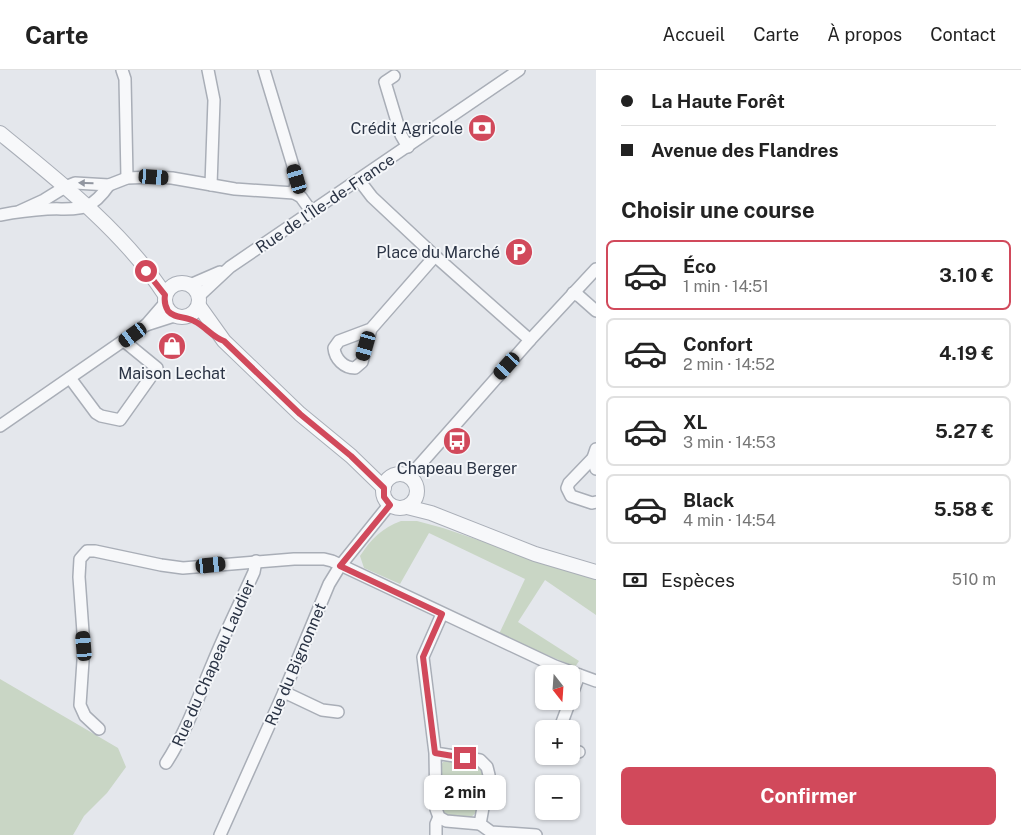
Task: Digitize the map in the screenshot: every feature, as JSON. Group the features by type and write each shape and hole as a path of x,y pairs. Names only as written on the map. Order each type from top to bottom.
{"street":[{"path":"122,70 124,79 127,178"},
{"path":"208,70 214,100 211,185"},
{"path":"264,70 297,179 294,193"},
{"name":"Rue de l'Île-de-France","path":"199,301 230,268 519,70"},
{"path":"394,76 385,82 401,135 408,147"},
{"path":"0,133 87,206 142,263 176,284"},
{"path":"20,211 75,183 108,185 127,178 163,178 235,189 294,193 301,197 311,211"},
{"path":"359,180 372,198 530,340"},
{"path":"0,216 20,211 71,210 87,206 96,200 108,185"},
{"path":"371,329 436,256"},
{"path":"142,263 165,299 168,310 202,326 218,339 224,341"},
{"name":"Rue de l'Île-de-France","path":"190,284 230,268"},
{"path":"409,477 530,340 596,269"},
{"path":"0,426 146,325 165,299 168,291 176,284 190,284 194,287 199,301 224,341 300,414 351,456 384,488"},
{"path":"573,293 580,296 596,311"},
{"path":"146,325 196,311 199,301"},
{"path":"70,378 96,413 120,420 157,368 124,341"},
{"path":"351,456 392,476"},
{"path":"595,459 567,488 571,496 592,503 596,502"},
{"path":"407,507 416,498 417,490 415,483 409,477 402,474 392,476 385,483 384,488 384,497 390,505 431,513 535,554 596,572"},
{"path":"417,490 429,502 471,528"},
{"name":"Rue du Bignonnet","path":"220,835 284,692 329,584 340,566 390,505"},
{"path":"99,729 85,716 80,705 84,646 78,577 80,559 87,551 183,568 256,561 324,559 336,562 340,566 553,665"},
{"name":"Rue du Chapeau Laudier","path":"166,763 179,742 198,700 254,572 256,561"},
{"path":"442,614 423,657 435,753 436,810 439,817 446,821 480,824 491,832 536,835"},
{"path":"580,675 596,681"},
{"path":"284,692 322,710 338,712"},
{"path":"435,753 480,760 487,767 489,775 480,824"},
{"path":"436,835 436,824 439,817"}],"green space":[{"path":"401,521 417,521 443,528 596,580 596,615 545,580 518,622 579,661 576,665 570,665 499,634 525,579 429,533 400,584 364,568 360,556 368,544 394,524"},
{"path":"0,679 118,748 126,767 107,793 84,816 73,835 0,835"},
{"path":"450,760 478,764 483,770 479,810 470,818 447,816 441,812 440,767 443,762"}],"place":[{"name":"Crédit Agricole","path":"482,128"},
{"name":"Place du Marché","path":"519,252"},
{"name":"Maison Lechat","path":"172,346"},
{"name":"Chapeau Berger","path":"457,441"}],"route":[{"path":"146,271 165,295 166,307 174,316 186,317 202,326 218,339 224,341 300,414 351,456 384,488 384,497 390,505 378,517 340,566 442,614 423,657 435,753 465,758"}]}
